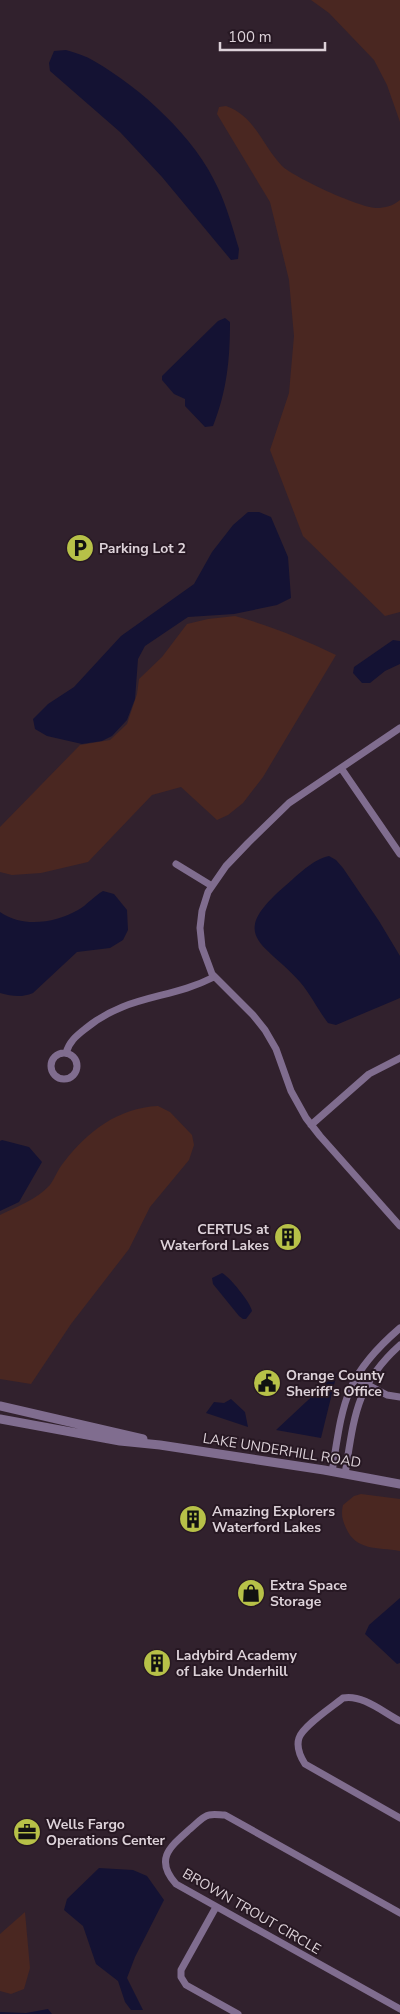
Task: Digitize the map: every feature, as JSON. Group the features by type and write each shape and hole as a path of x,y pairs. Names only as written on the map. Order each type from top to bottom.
{"street":[{"path":"400,728 282,809 235,856 212,886 202,911 200,935 203,953 214,977 251,1012 263,1027 276,1049 292,1094 311,1125 400,1226"},
{"path":"341,768 400,854"},
{"path":"176,864 212,886"},
{"path":"66,1053 68,1045 74,1038 92,1023 115,1009 143,998 194,986 214,977"},
{"path":"311,1125 369,1074 400,1058"},
{"path":"332,1472 343,1409 355,1378 376,1349 400,1328"},
{"path":"345,1474 355,1413 367,1384 381,1363 400,1345"},
{"path":"355,1378 387,1395 400,1397"},
{"name":"LAKE UNDERHILL ROAD","path":"0,1406 134,1436 160,1445"},
{"name":"LAKE UNDERHILL ROAD","path":"0,1418 120,1441 160,1445 400,1484"},
{"path":"400,1721 365,1701 351,1696 343,1698 301,1735 298,1747 300,1757 305,1764 400,1818"},
{"name":"BROWN TROUT CIRCLE","path":"400,1913 226,1815 208,1815 172,1846 165,1858 164,1866 168,1875 176,1884 400,2009"},
{"path":"216,1907 181,1970 182,1977 186,1985 238,2014"}],"shaded area":[{"path":"311,0 400,0 400,122 387,85 374,60 329,13"},
{"path":"66,50 91,59 130,85 165,116 196,151 218,188 227,210 239,249 238,259 231,260 162,177 120,132 50,71 49,63 54,51"},
{"path":"226,106 236,111 251,124 282,166 300,177 327,191 367,206 376,208 386,207 400,200 400,612 385,616 303,536 270,450 289,393 294,336 289,280 270,202 217,114 219,107"},
{"path":"225,318 230,322 225,387 213,426 205,427 185,406 185,399 174,394 162,380 162,376 218,321"},
{"path":"248,512 259,512 271,517 288,557 291,598 277,605 234,614 188,617 145,646 138,659 135,699 127,720 112,736 102,741 82,744 47,736 35,729 33,719 48,704 74,687 121,636 194,584 212,552 233,525"},
{"path":"235,616 287,633 336,655 263,777 243,803 228,815 217,820 181,787 152,795 88,862 41,873 12,875 0,872 0,827 80,745 110,740 127,724 137,694 139,679 162,657 187,624"},
{"path":"393,640 400,641 400,664 385,671 370,683 362,683 353,673 354,667"},
{"path":"329,856 336,860 343,868 400,956 400,998 336,1025 328,1023 300,982 264,947 257,938 255,928 258,917 267,903 306,868 317,860"},
{"path":"103,891 114,894 127,910 128,930 123,940 110,948 77,952 33,993 16,996 0,993 0,912 9,917 29,922 49,921 78,910"},
{"path":"158,1106 170,1112 192,1135 194,1145 189,1160 150,1207 129,1249 71,1324 31,1384 0,1379 0,1215 27,1202 45,1190 73,1151 83,1140 105,1123 130,1111"},
{"path":"0,1141 29,1147 42,1162 19,1202 0,1211"},
{"path":"222,1273 234,1284 251,1307 252,1311 246,1319 239,1316 213,1284 212,1278"},
{"path":"337,1373 321,1438 276,1430"},
{"path":"231,1399 245,1412 248,1427 206,1413 214,1402 224,1403"},
{"path":"361,1494 400,1499 400,1551 368,1547 355,1541 350,1535 343,1519 343,1505 354,1496"},
{"path":"400,1598 400,1663 397,1664 365,1634 369,1625"},
{"path":"99,1868 133,1870 147,1876 164,1900 135,1957 127,1978 143,2010 131,2010 125,2002 118,1981 96,1964 83,1926 64,1910 67,1899"},
{"path":"25,1912 30,1968 24,1989 11,1994 0,1991 0,1934"},
{"path":"48,2009 52,2014 0,2014 0,2012 26,2013"}],"place":[{"name":"Parking Lot 2","path":"80,548"},
{"name":"CERTUS at Waterford Lakes","path":"288,1237"},
{"name":"Orange County Sheriff's Office","path":"267,1383"},
{"name":"Amazing Explorers Waterford Lakes","path":"193,1519"},
{"name":"Extra Space Storage","path":"251,1593"},
{"name":"Ladybird Academy of Lake Underhill","path":"157,1663"},
{"name":"Wells Fargo Operations Center","path":"27,1832"}]}
